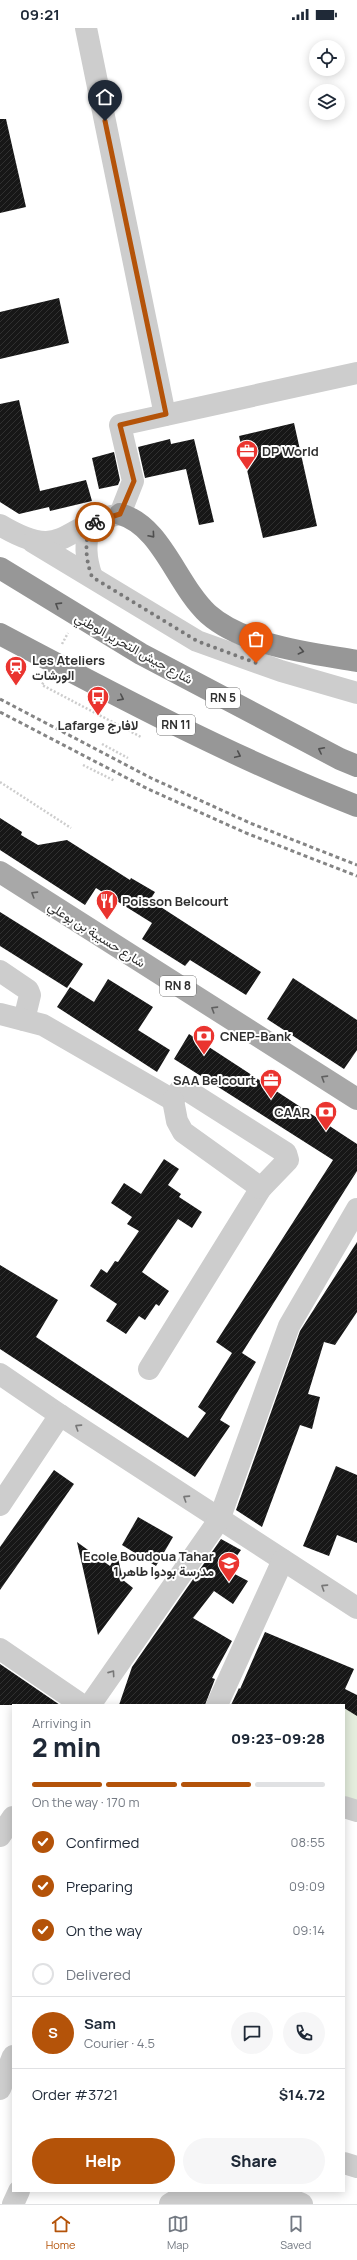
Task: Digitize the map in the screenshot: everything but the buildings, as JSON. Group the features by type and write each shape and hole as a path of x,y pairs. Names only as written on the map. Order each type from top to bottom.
{"highway":[{"path":"120,514 131,517 148,531 158,543 191,596 210,615 228,627 263,642 357,661"},
{"name":"شارع جيش التحرير الوطني","path":"0,568 141,654 340,759 357,766"},
{"name":"RN 11","path":"0,634 113,694 238,755 357,806"}],"main road":[{"name":"شارع حسيبة بن بوعلي","path":"0,872 357,1099"}],"street":[{"path":"86,28 166,414"},
{"path":"32,541 45,543 59,541 90,524 120,514 134,481 120,425 357,373"},
{"path":"90,524 86,545 86,556 92,577"},
{"path":"0,525 32,541 197,641 281,672 357,693"},
{"path":"0,971 28,990 30,995 24,1020"},
{"path":"0,1014 43,1025 173,1100"},
{"path":"149,1369 261,1188 288,1160 286,1153 182,1087 173,1100 177,1121 183,1132 261,1188"},
{"path":"91,1704 219,1520 289,1326 357,1209"},
{"path":"0,1374 219,1520 357,1608"},
{"path":"0,1505 60,1415"},
{"path":"217,1704 283,1560"},
{"path":"0,1649 81,1704"},
{"path":"345,1806 357,1811"},
{"path":"0,1836 12,1818"},
{"path":"0,2089 12,2059"},
{"path":"345,2163 357,2167"},
{"path":"13,2204 19,2192"},
{"path":"170,2204 180,2198 201,2194 277,2196 302,2204"}],"path":[{"path":"59,650 70,630"},
{"path":"45,678 42,685 141,737"},
{"path":"102,744 128,758"},
{"path":"84,765 115,781"},
{"path":"0,782 71,828"}],"green space":[{"path":"357,1696 357,1803 345,1799 345,1704 341,1704"}],"railway":[{"path":"0,699 151,778 250,823 357,865"},
{"path":"0,712 148,789 246,833 357,876"}],"way so far":[{"path":"95,522 90,524 86,545 86,556 92,577 197,641 230,655 256,663"}],"place":[{"name":"DP World","path":"247,470"},
{"name":"Les Ateliers الورشات","path":"16,686"},
{"name":"Lafarge لافارج","path":"98,716"},
{"name":"Poisson Belcourt","path":"107,920"},
{"name":"CNEP-Bank","path":"204,1056"},
{"name":"SAA Belcourt","path":"271,1100"},
{"name":"CAAR","path":"326,1132"},
{"name":"Ecole Boudoua Tahar 1 مدرسة بودوا طاهر","path":"229,1582"}],"route":[{"path":"95,522 120,514 134,481 120,425 166,414 105,121"}]}
